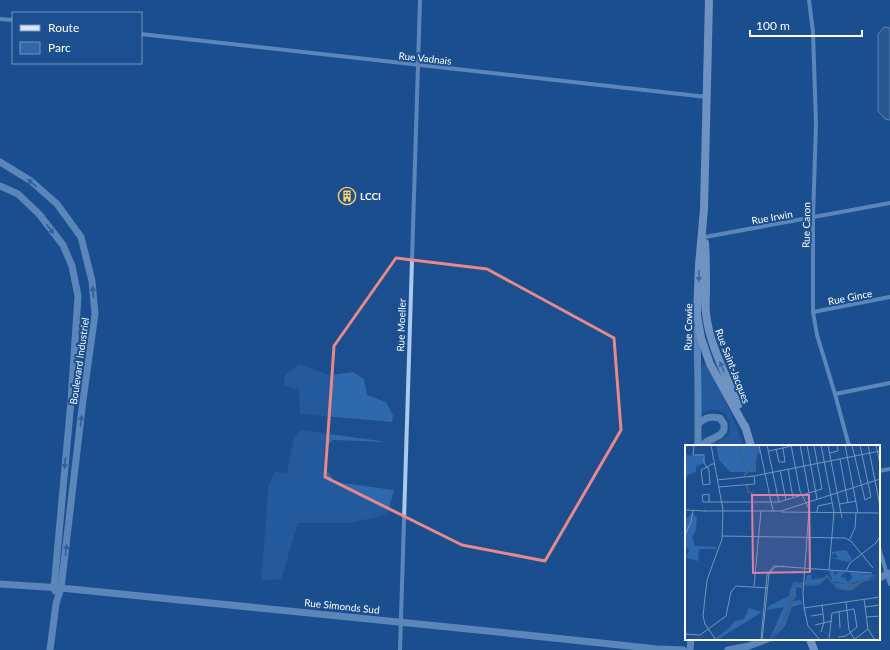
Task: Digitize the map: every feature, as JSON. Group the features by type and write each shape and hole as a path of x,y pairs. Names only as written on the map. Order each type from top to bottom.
{"main road":[{"name":"Rue Cowie","path":"697,315 699,265 704,209 709,0"},
{"name":"Rue Cowie","path":"704,209 705,237"},
{"name":"Rue Saint-Jacques","path":"705,237 706,313 709,330 731,387 751,445"},
{"name":"Rue Saint-Jacques","path":"697,315 701,338 710,364 746,430"},
{"path":"810,640 814,650"}],"street":[{"name":"Rue Moeller","path":"400,650 420,0"},
{"name":"Rue Caron","path":"809,0 813,32 816,124 813,218 813,312 817,335 849,445"},
{"path":"0,19 12,20"},
{"name":"Rue Vadnais","path":"142,34 707,97"},
{"name":"Boulevard Industriel","path":"0,162 31,181 57,204 81,237 92,282 95,314 58,588"},
{"name":"Boulevard Industriel","path":"0,186 18,194 39,214 63,245 72,266 78,296 58,588 50,650"},
{"name":"Rue Irwin","path":"705,237 890,203"},
{"name":"Rue Gince","path":"813,312 890,297"},
{"name":"Rue Cowie","path":"697,315 698,445"},
{"path":"835,394 890,383"},
{"path":"698,424 704,419 712,417 720,418 724,424 724,430 720,436 706,442 703,445"},
{"path":"880,471 890,469"},
{"path":"880,551 888,573 890,584"},
{"name":"Rue Simonds Sud","path":"0,584 58,588 488,630 657,649 683,650"},
{"path":"690,650 691,640"},
{"path":"728,650 749,646 764,640"}],"highlighted area":[{"path":"396,258 487,269 614,338 621,430 545,561 462,545 325,477 334,346"}],"green space":[{"path":"299,364 329,375 353,372 364,379 367,395 386,402 393,415 392,422 300,414 299,389 284,386 285,375"},
{"path":"702,365 705,365 724,398 743,445 709,445 727,437 729,434 729,419 720,411 712,410 703,412 701,410"},
{"path":"300,430 388,442 333,440 324,448 325,468 335,482 394,490 387,515 348,523 298,523 281,579 261,581 268,487 275,471 287,474 294,438"}],"shaded area":[{"path":"884,27 890,28 890,120 885,119 878,111 878,34"}],"place":[{"name":"LCCI","path":"347,196"}]}
